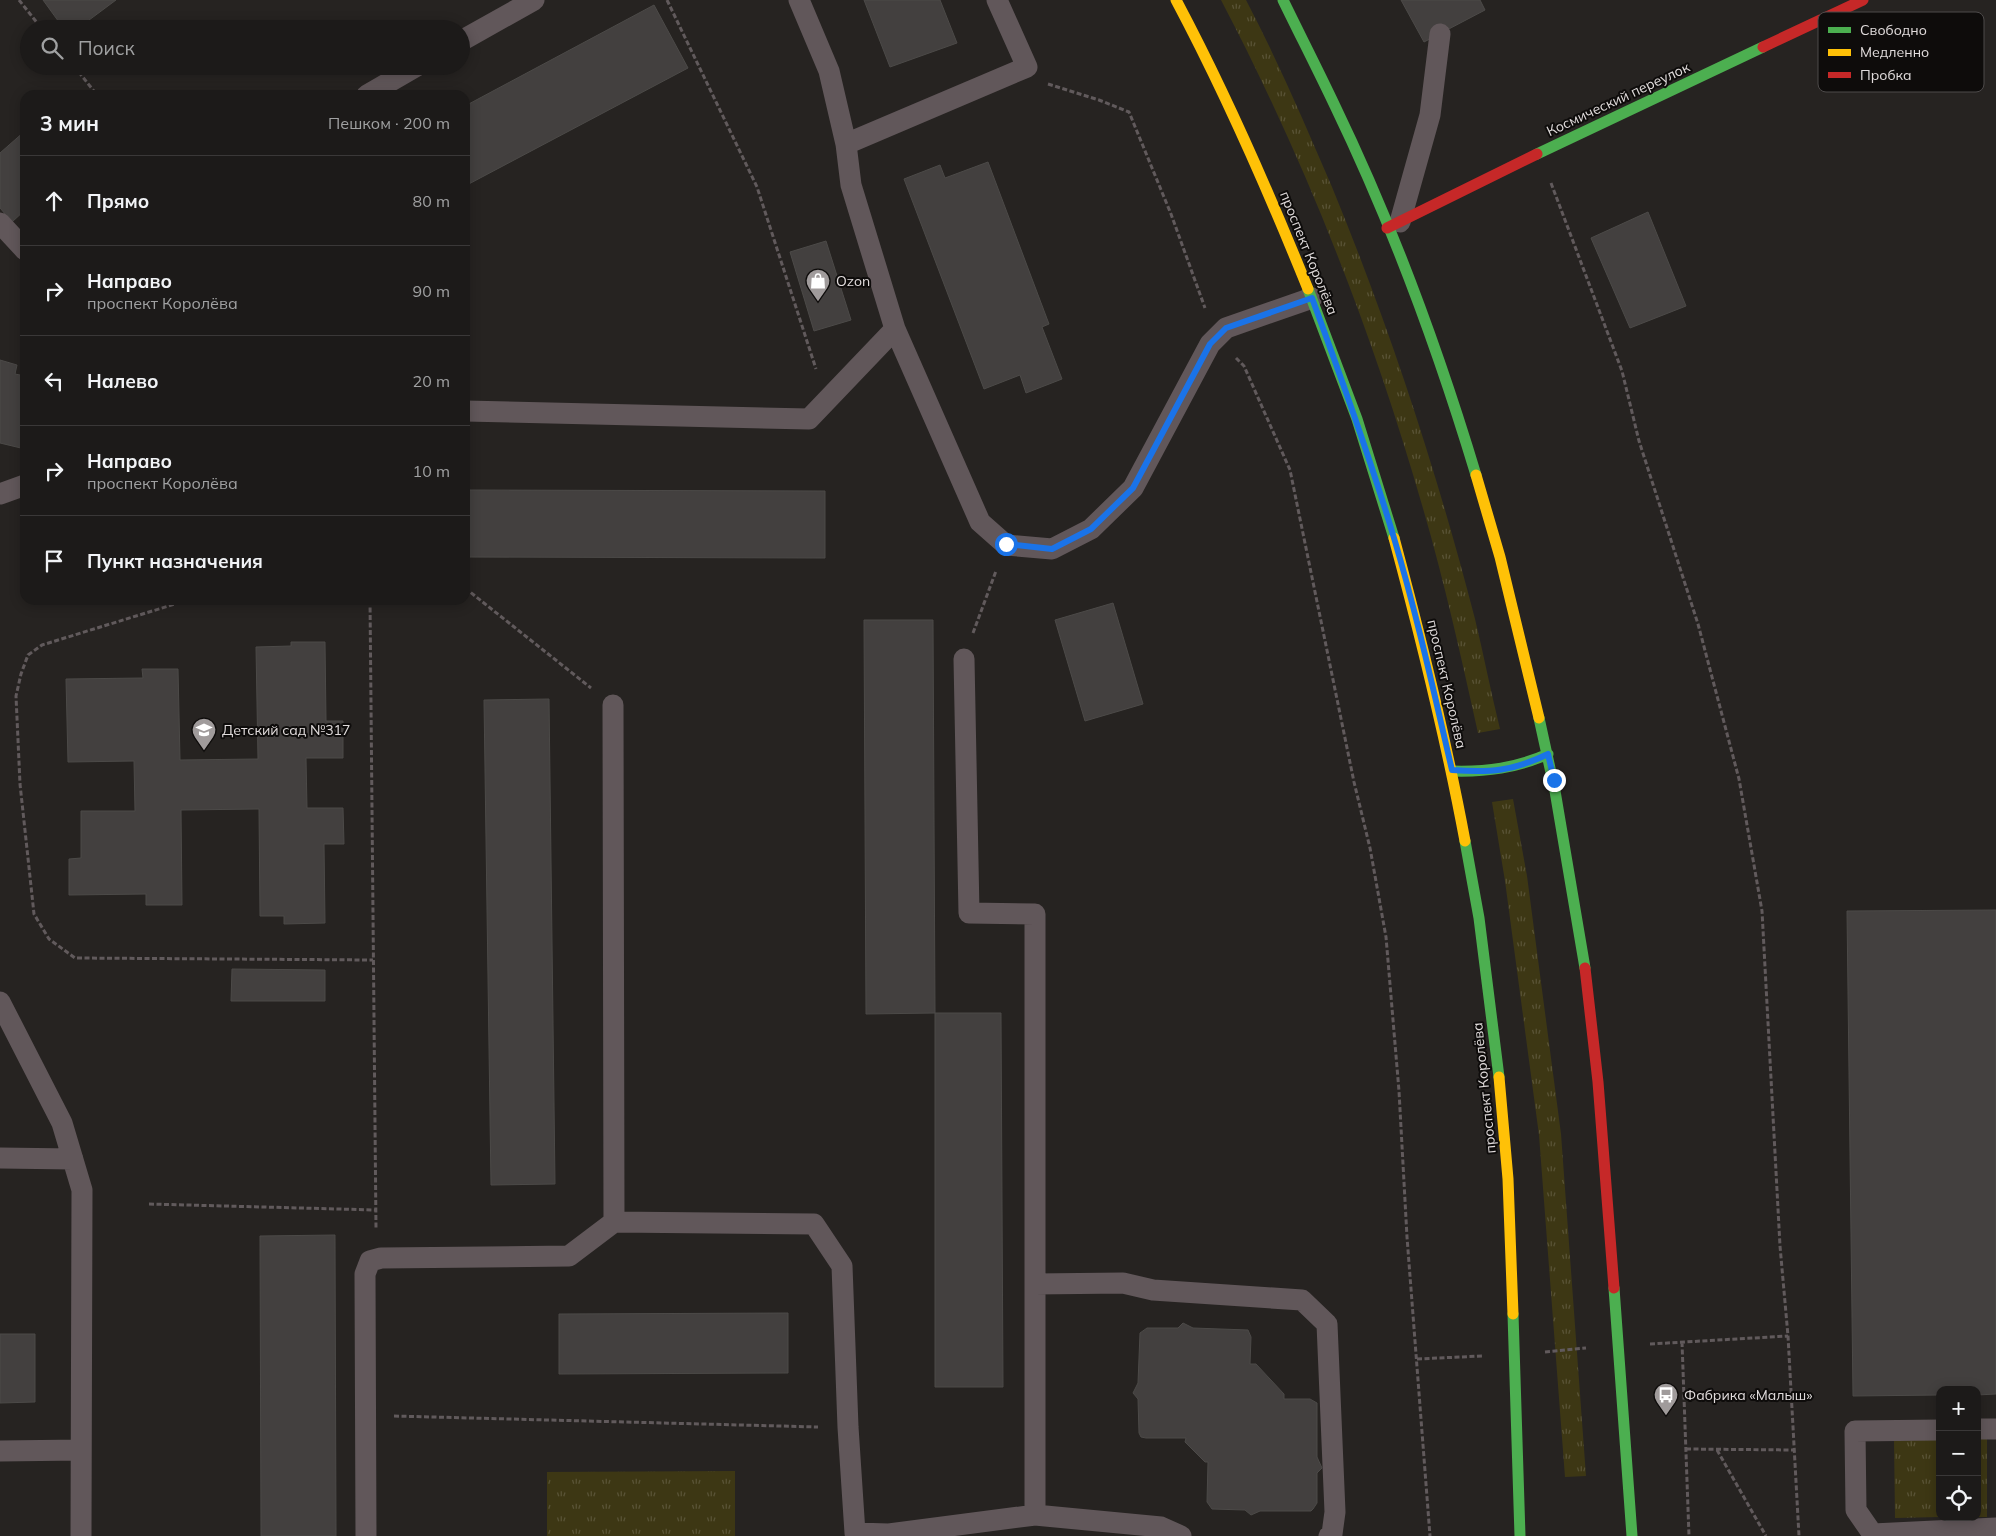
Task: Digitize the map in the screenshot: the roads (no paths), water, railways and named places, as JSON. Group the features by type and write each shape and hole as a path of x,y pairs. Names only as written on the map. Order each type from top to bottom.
{"main road":[{"name":"проспект Королёва","path":"1176,0 1212,68 1262,176 1312,298 1357,420 1394,539 1428,663 1452,770 1479,918 1496,1047 1508,1179 1520,1536"},
{"path":"1283,0 1354,148 1394,225 1490,522 1525,650 1548,754 1576,910 1594,1042 1606,1174 1632,1536"},
{"name":"Космический переулок","path":"1837,12 1863,0"},
{"name":"Космический переулок","path":"1394,225 1539,152 1818,21"},
{"path":"1452,770 1476,772 1500,770 1526,765 1548,754"}],"lane":[{"path":"470,36 534,0"},
{"path":"799,0 829,71 846,144 851,185 895,330 980,522 1006,544 1052,549 1091,529 1133,488 1210,344 1218,335 1226,328 1312,298"},
{"path":"846,144 1027,67 997,0"},
{"path":"1394,225 1430,115 1440,34"},
{"path":"375,90 401,75"},
{"path":"0,223 20,245"},
{"path":"470,411 810,419 895,330"},
{"path":"0,494 20,487"},
{"path":"964,659 969,913 1035,914 1035,1515"},
{"path":"613,705 614,1222"},
{"path":"0,1002 62,1123 82,1190 81,1536"},
{"path":"0,1158 73,1159"},
{"path":"366,1536 365,1274 370,1261 381,1258 569,1256 614,1222 814,1224 842,1266 848,1428 855,1533 889,1535 1035,1515 1161,1528 1181,1536"},
{"path":"1035,1284 1123,1283 1153,1290 1302,1300 1327,1324 1335,1512 1332,1534 1329,1536"},
{"path":"1981,1429 1996,1429"},
{"path":"1936,1430 1855,1431 1856,1510 1874,1535 1996,1528"},
{"path":"0,1451 81,1450"}],"place":[{"name":"Ozon","path":"818,302"},
{"name":"Детский сад №317","path":"204,751"},
{"name":"Фабрика «Малыш»","path":"1666,1416"}]}
